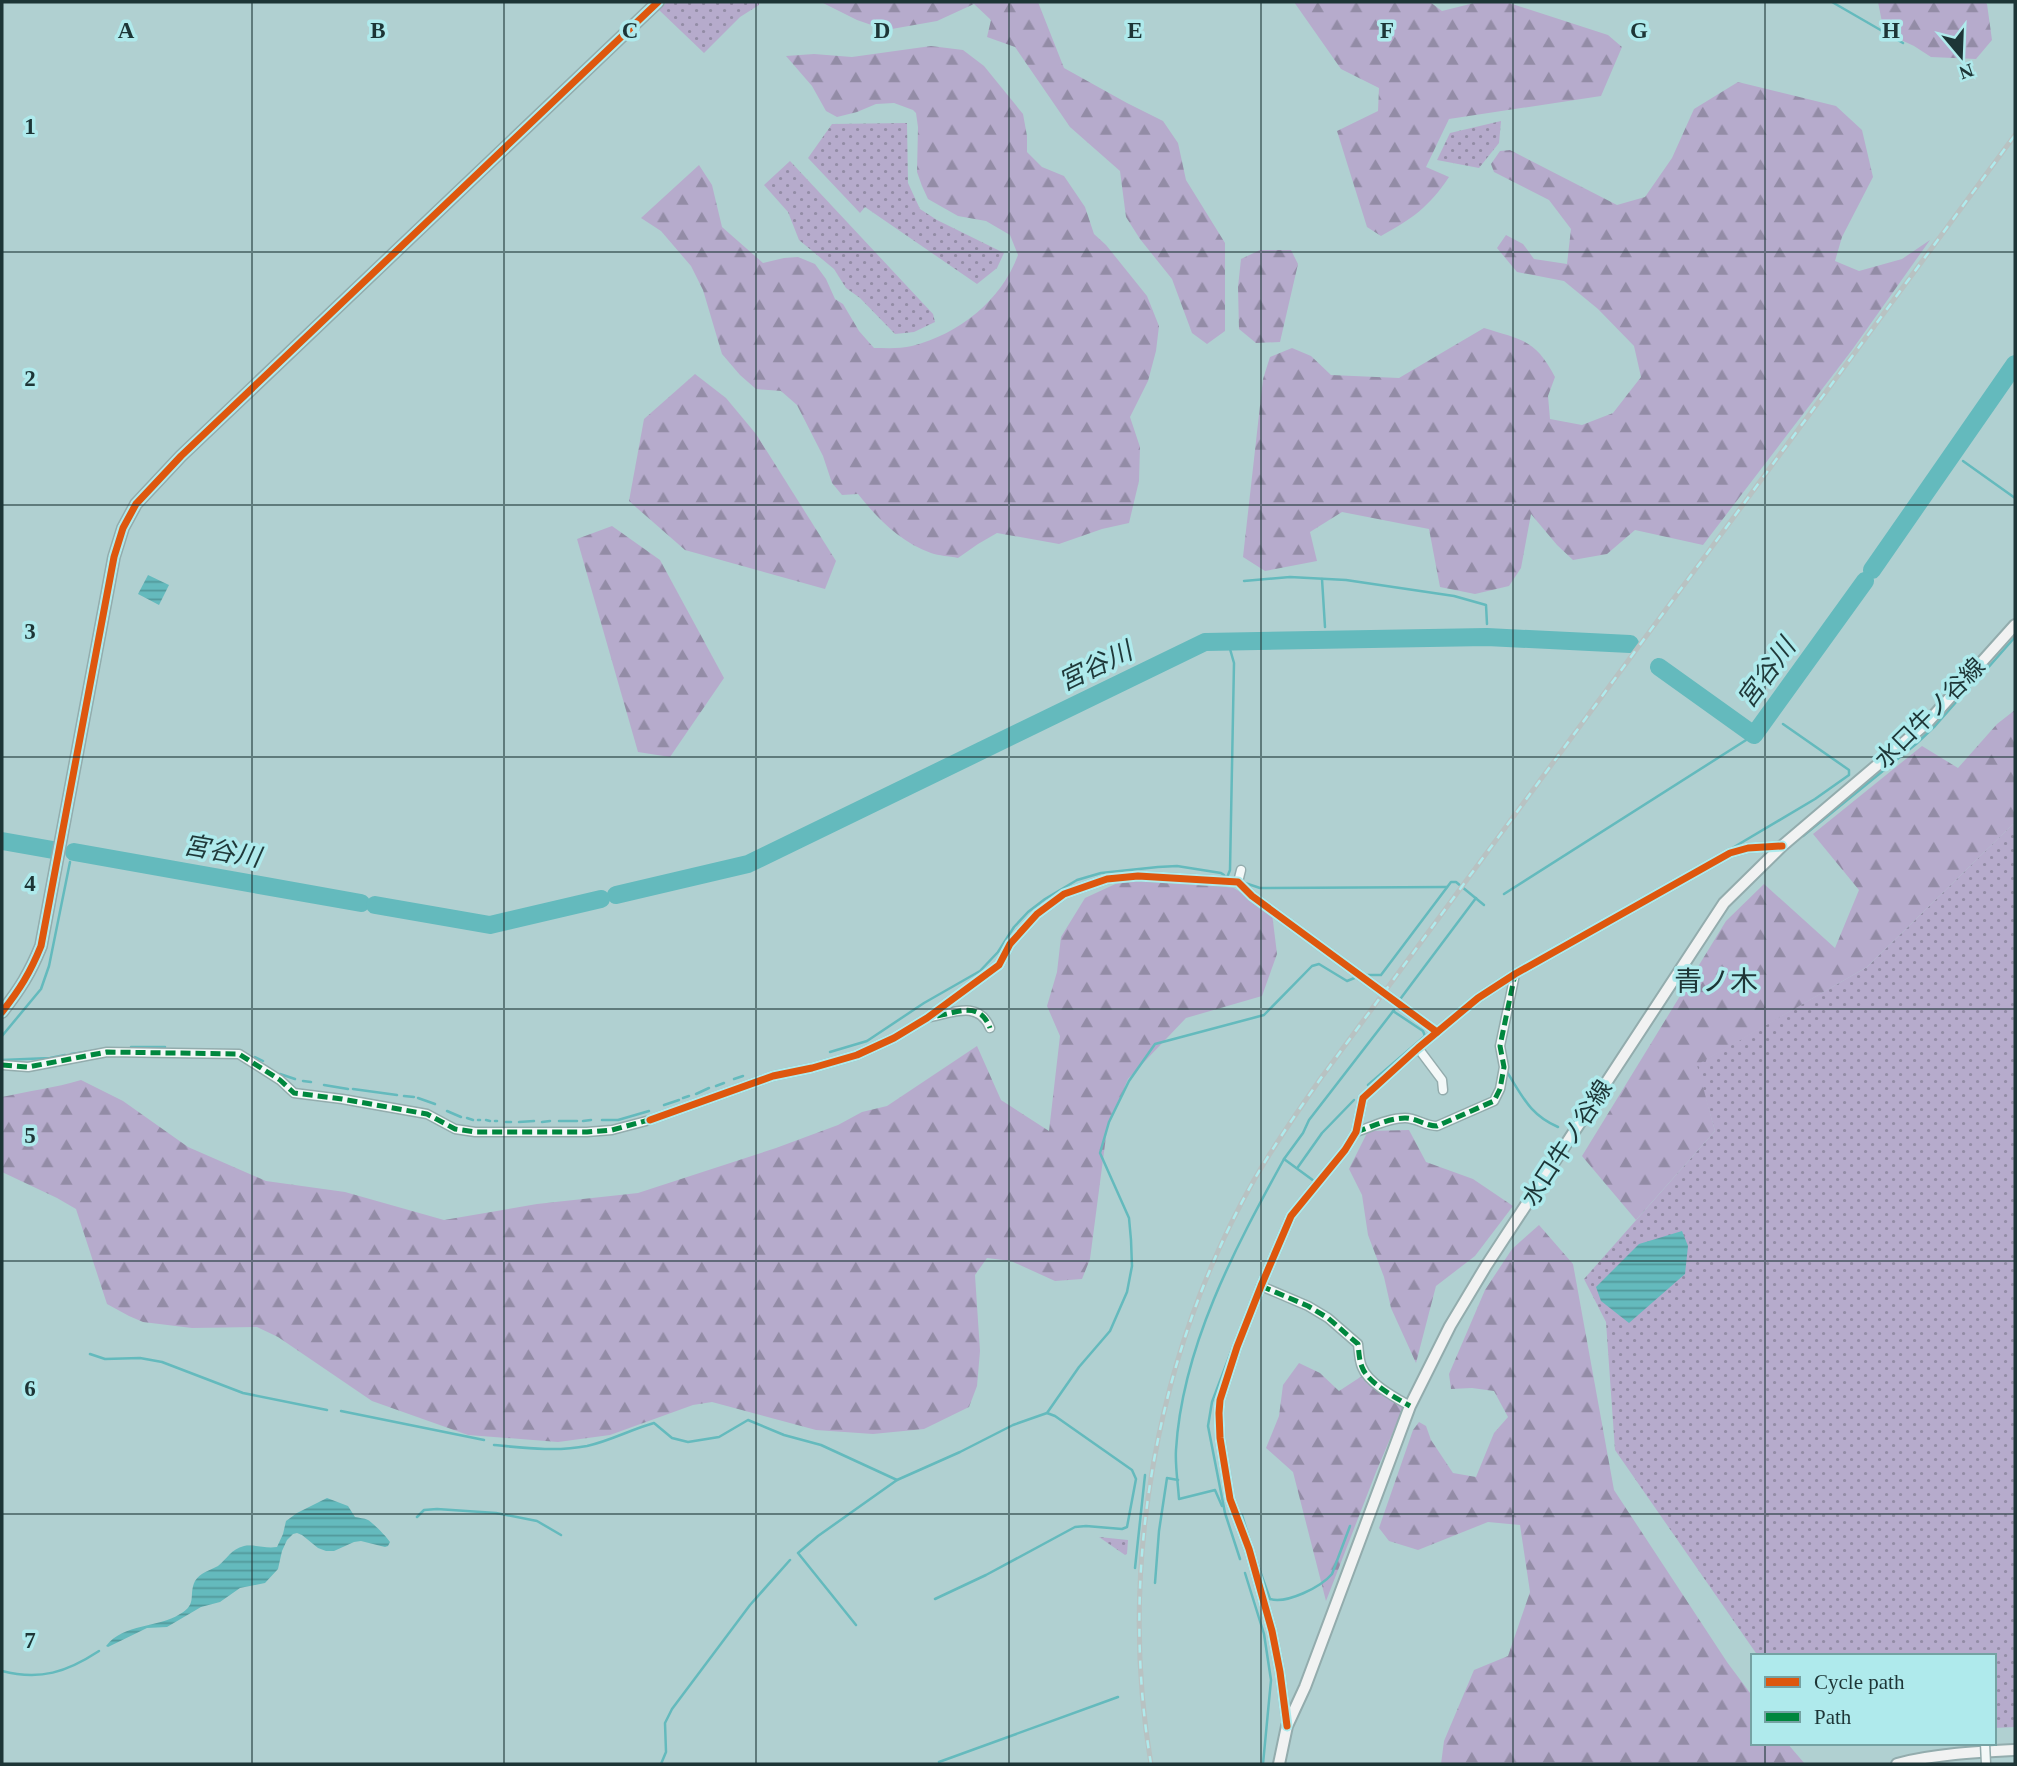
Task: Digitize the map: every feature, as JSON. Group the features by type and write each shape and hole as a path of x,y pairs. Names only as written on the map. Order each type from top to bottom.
{"main road":[{"path":"2,1012 26,980 41,946 114,557 122,528 136,504 181,456 658,2"},
{"name":"水口牛ノ谷線","path":"1279,1764 1287,1726 1306,1687 1410,1406 1450,1326 1486,1266 1724,903 1782,846 1928,722 2015,625"},
{"path":"1897,1764 1948,1755 2015,1750"}],"street":[{"path":"1287,1726 1272,1631 1249,1549 1230,1499 1220,1438 1220,1400 1237,1348 1291,1216 1345,1150 1356,1132 1363,1098 1478,999 1515,974 1730,853 1748,848 1782,846"},
{"path":"1238,882 1241,870"},
{"path":"2,1065 28,1067 107,1052 239,1054 280,1080 293,1093 427,1114 455,1129 475,1132 612,1130 650,1120 773,1076 857,1055 894,1038 927,1018 999,965 1010,944 1037,914 1064,894 1107,879 1138,876 1238,882 1252,896 1437,1032"},
{"path":"1356,1132 1404,1118 1418,1120 1427,1126 1437,1126 1494,1101 1500,1089 1504,1067 1500,1046 1515,974"},
{"path":"927,1018 963,1010 978,1011 990,1028"},
{"path":"1418,1048 1442,1080 1443,1090"},
{"path":"1261,1286 1308,1306 1328,1318 1358,1344 1360,1365 1364,1372 1386,1391 1410,1406"},
{"path":"1985,1745 1986,1764"}],"green space":[{"path":"667,2 759,2 759,5 740,17 704,53 659,10"},
{"path":"821,2 1038,2 1064,68 1163,121 1178,143 1186,180 1225,243 1225,331 1207,344 1192,333 1172,279 1126,217 1120,171 1070,127 1015,47 987,37 991,20 974,4 937,21 886,30 857,20"},
{"path":"1294,2 1430,2 1442,11 1478,2 1506,2 1608,35 1622,47 1601,96 1449,119 1426,167 1449,177 1419,211 1381,236 1367,227 1337,131 1378,111 1379,88 1341,69"},
{"path":"1878,2 1985,2 1992,40 1976,59 1931,57 1884,32"},
{"path":"931,46 963,50 984,66 1023,114 1027,152 1042,167 1064,176 1085,207 1094,234 1147,296 1159,326 1148,381 1130,417 1140,447 1139,481 1129,523 1059,544 997,533 958,558 934,554 909,543 881,520 858,494 842,495 832,483 823,456 797,405 781,391 756,389 722,354 703,290 691,266 661,231 641,218 699,165 712,185 722,227 763,263 798,257 815,264 826,279 835,299 843,304 859,331 874,348 912,346 929,341 962,324 989,301 1010,272 1018,255 1010,235 986,221 958,216 928,199 917,172 918,127 913,110 894,103 876,104 837,117 826,111 812,86 786,56 814,54 852,57"},
{"path":"1738,82 1836,106 1862,130 1873,177 1842,237 1835,261 1859,271 1902,259 1930,240 1852,350 1703,545 1635,530 1607,554 1573,560 1531,514 1521,568 1509,586 1475,594 1440,587 1429,529 1342,512 1310,532 1317,561 1265,571 1243,557 1263,379 1270,357 1292,348 1311,356 1331,375 1399,378 1484,328 1526,343 1548,364 1555,377 1548,396 1550,419 1582,425 1613,413 1641,377 1634,346 1598,309 1564,281 1517,272 1497,248 1506,235 1523,244 1534,259 1567,264 1571,229 1549,200 1494,172 1491,164 1500,151 1510,150 1617,205 1645,197 1672,158 1694,109"},
{"path":"1501,121 1499,143 1479,168 1437,160 1450,133"},
{"path":"907,123 908,183 920,209 1004,253 997,268 977,284 865,207 860,213 808,158 832,124"},
{"path":"790,161 933,314 935,322 914,332 895,334 860,298 846,288 834,269 799,240 788,212 764,185"},
{"path":"1260,250 1291,250 1298,264 1280,342 1256,343 1239,329 1238,287 1241,259"},
{"path":"695,374 726,398 756,434 836,561 825,589 685,550 629,501 644,419"},
{"path":"612,526 660,560 724,678 670,757 638,752 577,539"},
{"path":"2015,710 2015,822 1867,967 1697,1065 1715,1131 1636,1220 1582,1156 1726,921 1764,884 1835,948 1859,890 1813,834 1922,746 1958,768 1997,724"},
{"path":"2015,822 2015,1727 1996,1728 1996,1654 1757,1654 1615,1450 1606,1322 1584,1279 1715,1131 1696,1065 1867,967"},
{"path":"1124,880 1186,882 1234,888 1272,913 1277,954 1262,996 1186,1018 1128,1079 1107,1129 1090,1259 1082,1279 1055,1281 1011,1261 987,1258 975,1275 980,1351 977,1386 969,1407 924,1429 873,1434 816,1430 712,1402 693,1405 610,1435 558,1442 468,1435 372,1401 278,1337 257,1327 192,1328 143,1322 107,1304 76,1209 2,1172 2,1097 81,1080 123,1101 188,1147 266,1181 345,1192 444,1220 537,1204 638,1193 776,1148 838,1125 862,1112 887,1106 977,1046 1001,1100 1049,1131 1060,1036 1047,1006 1057,972 1061,937 1085,898"},
{"path":"1409,1130 1426,1162 1473,1179 1513,1206 1475,1256 1436,1286 1416,1363 1391,1308 1384,1277 1368,1235 1362,1195 1349,1169 1368,1131"},
{"path":"1539,1225 1573,1264 1614,1490 1751,1694 1751,1745 1789,1745 1805,1764 1441,1764 1444,1741 1474,1670 1508,1656 1530,1592 1520,1525 1488,1522 1418,1550 1389,1541 1379,1528 1413,1430 1419,1422 1426,1426 1431,1440 1453,1473 1476,1477 1494,1433 1508,1417 1494,1391 1451,1389 1449,1374 1485,1290 1512,1249"},
{"path":"1299,1363 1320,1373 1339,1391 1362,1376 1404,1406 1326,1601 1293,1472 1266,1448 1279,1416 1283,1385"},
{"path":"1099,1537 1128,1540 1127,1554 1125,1555"}],"water":[{"path":"148,575 169,585 159,605 138,594"},
{"path":"1682,1231 1688,1246 1685,1274 1629,1323 1601,1301 1596,1287 1639,1244"},
{"path":"327,1498 348,1506 355,1517 370,1521 390,1542 388,1546 361,1541 334,1551 326,1551 302,1535 293,1534 282,1551 278,1569 265,1583 240,1588 220,1602 201,1607 167,1627 147,1628 106,1646 122,1633 162,1622 186,1610 192,1599 195,1581 205,1572 218,1566 240,1547 277,1547 286,1521"}],"waterway":[{"path":"1832,2 1903,43"},
{"name":"宮谷川","path":"1872,570 2015,364"},
{"path":"1963,461 2015,498"},
{"path":"1244,581 1290,577 1346,580 1454,596 1486,605 1487,624"},
{"path":"1322,579 1325,627"},
{"name":"宮谷川","path":"1659,667 1754,735 1865,581"},
{"name":"宮谷川","path":"616,895 748,864 1205,642 1487,637 1630,644"},
{"path":"1979,678 2015,637"},
{"path":"830,1052 867,1041 924,1003 980,971 1028,912 1077,880 1101,873 1177,866 1221,873 1226,880 1230,870 1234,663 1228,642"},
{"path":"1803,836 1916,744 1971,685"},
{"path":"1729,850 1815,799 1849,775 1849,770 1783,724"},
{"path":"1504,894 1754,735"},
{"name":"宮谷川","path":"2,841 53,850"},
{"name":"宮谷川","path":"74,852 361,903"},
{"path":"2,1036 41,989 49,966 70,862"},
{"path":"1364,975 1381,975 1451,882 1456,882 1484,905"},
{"path":"1245,883 1260,888 1447,887"},
{"path":"1401,998 1476,898"},
{"name":"宮谷川","path":"375,905 490,925 601,899"},
{"path":"1546,952 1583,931"},
{"path":"856,1625 798,1553 897,1480 1013,1425 1047,1413 1079,1367 1110,1331 1127,1292 1132,1266 1131,1240 1129,1218 1100,1153 1109,1122 1129,1081 1155,1044 1264,1015 1312,966 1319,964 1347,981 1357,977"},
{"path":"1301,1198 1314,1181 1284,1159 1309,1120 1394,1010"},
{"path":"1368,1085 1425,1036 1423,1031 1393,1011"},
{"path":"131,1047 165,1047"},
{"path":"71,1054 92,1051"},
{"path":"2,1060 65,1055"},
{"path":"255,1057 263,1061"},
{"path":"1507,1072 1534,1111 1558,1127"},
{"path":"280,1074 295,1079"},
{"path":"734,1079 743,1076"},
{"path":"303,1081 311,1082"},
{"path":"716,1086 724,1083"},
{"path":"324,1085 348,1089"},
{"path":"696,1094 709,1088"},
{"path":"353,1089 397,1095"},
{"path":"404,1096 414,1097"},
{"path":"683,1098 689,1096"},
{"path":"418,1098 435,1104"},
{"path":"664,1105 679,1100"},
{"path":"1298,1167 1322,1133 1354,1100"},
{"path":"447,1111 461,1117"},
{"path":"602,1120 618,1120 649,1111"},
{"path":"467,1118 473,1120"},
{"path":"486,1120 490,1121"},
{"path":"583,1121 591,1120"},
{"path":"519,1122 534,1121"},
{"path":"542,1122 550,1121"},
{"path":"559,1121 577,1121"},
{"path":"506,1122 511,1122"},
{"path":"1222,1506 1215,1490 1179,1499 1176,1456 1180,1412 1200,1336 1214,1299 1247,1228 1284,1159"},
{"path":"1234,1344 1212,1402 1208,1426 1225,1513 1240,1559"},
{"path":"90,1354 105,1359 140,1358 162,1362 243,1393 327,1410"},
{"path":"341,1411 484,1440"},
{"path":"935,1599 1075,1527 1127,1527 1136,1479 1132,1470 1047,1413"},
{"path":"494,1445 540,1449 575,1448 596,1444 654,1423 672,1438 688,1442 719,1437 748,1420 784,1435 821,1445 897,1480"},
{"path":"1135,1568 1145,1475"},
{"path":"1155,1583 1167,1478 1178,1480"},
{"path":"417,1517 424,1510 437,1509 496,1513 537,1521 561,1535"},
{"path":"1242,1515 1252,1548"},
{"path":"1254,1554 1270,1599 1294,1597 1312,1589 1332,1574 1350,1526"},
{"path":"661,1764 666,1752 665,1723 672,1709 750,1605 790,1560"},
{"path":"1245,1573 1264,1634 1271,1680 1263,1764"},
{"path":"2,1671 29,1675 53,1673 99,1651"},
{"path":"939,1762 1118,1697"}],"railway":[{"path":"1151,1764 1142,1690 1139,1615 1143,1539 1153,1464 1170,1389 1192,1317 1220,1247 1254,1180 1321,1078 2015,135"}],"marked path":[{"path":"1356,1132 1399,1118 1437,1126 1494,1101 1500,1089 1504,1067 1500,1046 1515,974"},
{"path":"937,1016 975,1011 981,1014 990,1028"},
{"path":"2,1065 28,1067 107,1052 239,1054 280,1080 294,1093 427,1114 455,1129 475,1132 587,1132 612,1130 656,1118"},
{"path":"1261,1286 1308,1306 1328,1318 1358,1344 1361,1364 1370,1379 1410,1406"}],"cycle path":[{"path":"2,1012 24,981 41,946 114,557 123,528 136,504 181,456 658,2"},
{"path":"1287,1726 1272,1631 1249,1549 1230,1499 1220,1438 1219,1413 1220,1400 1237,1347 1291,1216 1345,1150 1356,1132 1363,1098 1478,998 1515,974 1730,853 1748,848 1782,846"},
{"path":"650,1120 773,1076 857,1055 894,1038 927,1018 999,965 1010,944 1037,914 1064,894 1107,879 1138,876 1238,882 1252,896 1437,1032"}],"district":[{"name":"青ノ木","path":"1716,981"}]}
